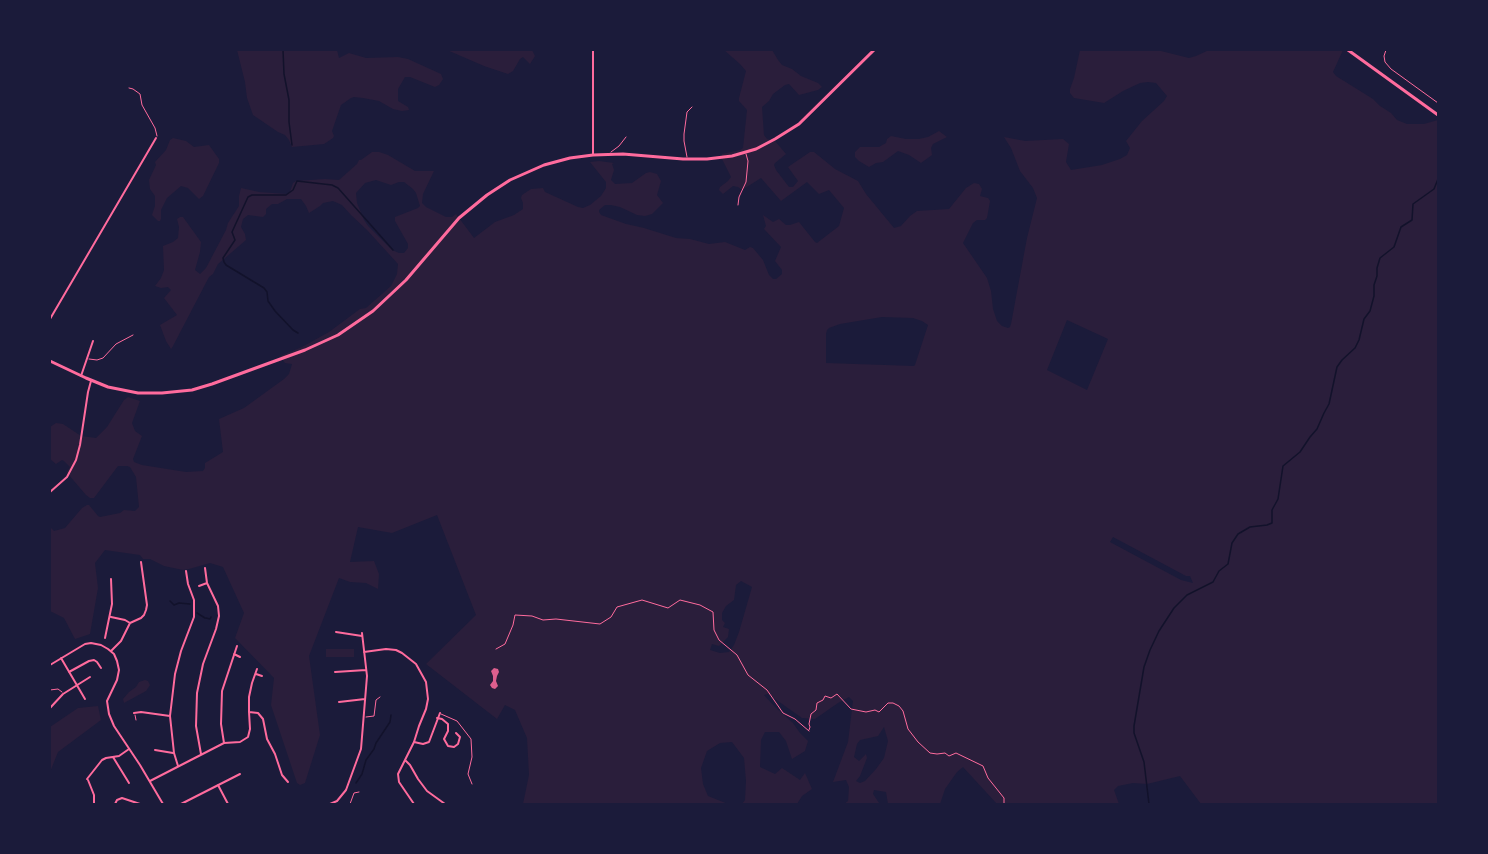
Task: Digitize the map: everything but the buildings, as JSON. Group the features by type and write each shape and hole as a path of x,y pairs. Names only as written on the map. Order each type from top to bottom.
{"main road":[{"path":"50,360 92,381 116,389 138,393 162,393 184,391 212,384 316,346 350,327 383,303 406,280 459,218 510,180 537,168 570,158 593,155 687,159 718,158 745,152 776,140 799,123 874,50"},
{"path":"1348,50 1438,115"}],"street":[{"path":"593,155 594,50"},
{"path":"50,319 156,138"},
{"path":"81,376 93,341"},
{"path":"50,492 67,477 76,460 87,396 92,381"},
{"path":"111,651 120,641 130,623 141,618 146,610 141,562"},
{"path":"201,754 196,726 196,693 219,616 217,603 207,583 205,568"},
{"path":"178,766 174,753 170,716 178,664 194,617 194,600 186,572"},
{"path":"105,638 110,617 111,579"},
{"path":"199,586 207,583"},
{"path":"110,617 130,623"},
{"path":"330,804 337,801 349,783 361,749 365,699 366,670 362,635 336,632"},
{"path":"50,665 79,647 92,643 111,651 119,670 107,701 107,710 114,726 163,804"},
{"path":"224,743 221,724 222,691 237,646"},
{"path":"364,652 396,650 406,655 419,668 426,682 428,699 426,709 414,742 398,771 398,779 414,804"},
{"path":"234,654 240,657"},
{"path":"61,658 85,699"},
{"path":"69,672 94,660 101,669"},
{"path":"150,781 224,743 240,742 248,737 249,697 257,669"},
{"path":"334,672 366,670"},
{"path":"256,674 262,676"},
{"path":"50,708 63,694 90,677"},
{"path":"339,702 365,699"},
{"path":"134,713 141,711 170,716"},
{"path":"249,712 258,713 263,719 267,739 277,758 282,775 288,782"},
{"path":"414,742 423,744 429,742 440,713"},
{"path":"437,718 448,724 448,731 444,739 448,746 454,747 458,744 460,738 456,733"},
{"path":"94,804 94,795 87,778 102,760 119,756 130,749"},
{"path":"155,750 174,753"},
{"path":"113,757 129,783"},
{"path":"405,760 427,791 446,804"},
{"path":"181,804 240,774"},
{"path":"218,785 228,804"},
{"path":"115,804 122,798 140,804"}],"lane":[{"path":"1386,50 1385,62 1391,69 1438,103"},
{"path":"129,88 140,94 142,105 156,132 156,138"},
{"path":"687,159 684,134 687,111 692,107"},
{"path":"610,154 626,137"},
{"path":"738,205 746,182 748,161 745,152"},
{"path":"87,358 97,360 103,358 118,343 133,336"},
{"path":"50,690 58,689 63,694"},
{"path":"364,716 374,716 376,700 380,697"},
{"path":"134,713 136,720"},
{"path":"440,713 457,721 471,740 472,757 468,774 472,784"},
{"path":"351,804 354,794 359,792"}],"path":[{"path":"496,649 505,644 515,615 532,616 543,620 556,619 600,624 611,617 617,607 642,600 668,608 680,600 700,605 713,612 714,630 719,640 737,655 748,675 768,690 783,713 795,719 809,732 811,714 816,710 817,703 825,696 831,698 837,694 851,709 866,712 875,710 879,712 888,703 893,703 903,711 908,729 930,753 945,753 949,756 956,753 983,766 988,778 1004,798 1004,804"}],"shaded area":[{"path":"237,50 337,50 339,58 349,53 366,58 398,57 408,59 441,74 443,79 435,87 405,77 398,89 398,101 409,110 393,109 379,101 351,98 341,105 332,131 333,138 324,144 292,147 285,135 253,115"},
{"path":"447,50 532,50 535,56 530,64 523,57 520,59 513,71 508,74"},
{"path":"724,50 772,50 782,65 822,87 799,95 789,84 785,85 762,107 764,135 767,139 775,141 786,154 774,165 789,187 793,187 798,181 788,167 810,152 814,152 835,169 858,181 894,228 901,226 917,211 949,209 966,188 974,183 979,184 982,189 980,196 990,201 987,218 973,223 963,243 987,278 997,321 1008,328 1011,324 1037,198 1033,188 1020,171 1004,137 1025,141 1063,139 1069,144 1066,162 1071,170 1102,165 1127,155 1130,148 1126,141 1167,96 1156,83 1148,82 1123,91 1104,103 1074,98 1070,89 1080,50 1157,50 1189,58 1209,50 1343,50 1333,72 1336,76 1373,99 1397,120 1407,124 1424,124 1438,120 1438,804 1201,804 1180,776 1147,784 1133,783 1118,786 1114,790 1119,804 997,804 963,767 945,789 940,804 888,804 886,792 874,790 873,794 878,804 844,804 848,801 849,787 846,780 833,782 848,742 853,701 849,697 815,719 802,718 768,694 764,695 808,741 805,751 792,759 786,741 779,732 765,732 761,740 760,767 775,774 782,768 800,780 805,773 812,789 802,796 797,804 742,804 745,800 746,781 744,758 732,742 720,743 707,751 701,768 703,784 708,796 728,804 523,804 529,775 527,738 515,710 505,705 497,719 426,664 476,615 437,515 392,533 358,527 350,562 374,561 379,574 378,589 366,583 350,582 339,578 309,656 320,735 305,783 300,785 297,783 271,705 274,678 235,638 244,613 223,567 210,563 183,570 164,566 150,559 143,559 140,555 105,550 95,563 98,588 90,634 75,639 64,618 50,611 50,527 54,531 65,528 87,505 100,517 124,510 135,511 139,507 136,477 127,466 118,466 94,498 86,495 68,474 70,467 64,461 56,464 50,459 50,427 56,423 63,424 81,436 96,438 107,427 128,397 140,401 132,423 135,431 142,436 133,459 134,462 186,472 203,471 205,463 223,452 219,419 244,408 289,374 292,364 285,363 280,356 329,332 360,309 366,308 391,286 397,274 398,264 342,205 333,201 323,203 309,213 301,199 287,199 278,204 272,204 266,209 263,217 248,215 243,219 241,227 246,240 218,264 209,277 171,349 160,325 177,315 164,298 171,290 168,287 155,286 164,270 163,246 178,238 177,219 183,217 201,242 195,270 200,274 206,268 239,206 241,188 287,194 296,181 339,180 359,160 372,152 379,152 415,171 434,171 423,194 422,203 446,217 456,214 474,238 495,222 523,209 522,195 531,189 543,188 545,192 578,207 583,208 590,205 601,196 606,188 606,182 590,162 599,161 614,163 611,180 615,184 632,183 650,172 657,174 661,181 657,195 663,203 652,214 645,216 611,205 605,205 599,210 601,215 676,238 709,244 725,242 745,250 753,248 763,260 769,275 776,279 782,274 782,270 775,261 781,247 764,229 766,226 763,215 773,222 779,219 786,225 799,222 817,243 839,226 844,208 829,190 819,194 807,182 781,201 761,178 742,190 733,186 723,194 719,190 731,177 722,159 722,154 743,148 747,110 739,98 746,71","holes":["376,180 391,185 404,182 416,193 420,206 395,217 408,244 404,253 392,250 364,220 357,203 356,193 365,183","882,317 913,318 928,325 914,366 826,363 826,334 829,328","1067,320 1108,339 1087,390 1047,370","1113,537 1186,576 1190,576 1193,583 1181,580 1110,542","741,581 752,587 734,645 729,652 720,653 710,650 712,644 719,646 728,637 729,629 723,627 725,623 722,620 722,613 726,606 734,600 736,585","884,727 888,741 884,758 865,781 860,783 856,781 867,758 866,754 859,761 854,757 860,740 878,736"]},
{"path":"939,131 947,137 933,144 932,155 921,163 898,151 883,162 869,167 855,157 855,152 860,147 879,147 891,136 919,139"},
{"path":"173,138 186,141 194,147 209,145 219,159 219,163 203,196 199,199 188,188 181,186 167,198 161,210 161,219 158,221 152,215 155,196 150,189 149,180 156,165 155,162"},
{"path":"326,649 354,649 354,657 326,657"},
{"path":"145,680 150,685 146,691 124,703 123,699 129,692 139,682"},
{"path":"98,706 101,720 58,752 50,772 50,727 78,708"}],"waterway":[{"path":"283,50 292,145"},
{"path":"1149,804 1144,762 1134,733 1134,726 1144,667 1150,650 1174,608 1187,595 1213,582 1219,571 1228,564 1232,543 1238,534 1250,527 1272,523 1272,510 1278,499 1283,466 1300,452 1317,429 1329,404 1337,367 1355,348 1359,340 1364,319 1370,311 1374,296 1380,258 1394,247 1401,227 1412,220 1413,204 1434,189 1438,179"},
{"path":"298,333 275,311 268,301 264,288 224,262 223,258 235,240 232,232 248,197 286,195 293,190 297,181 332,185 338,188 393,250"},
{"path":"170,601 174,605 190,604"},
{"path":"197,613 205,618"},
{"path":"206,618 211,617"},
{"path":"356,783 362,774 366,760 390,722 391,715"}]}
